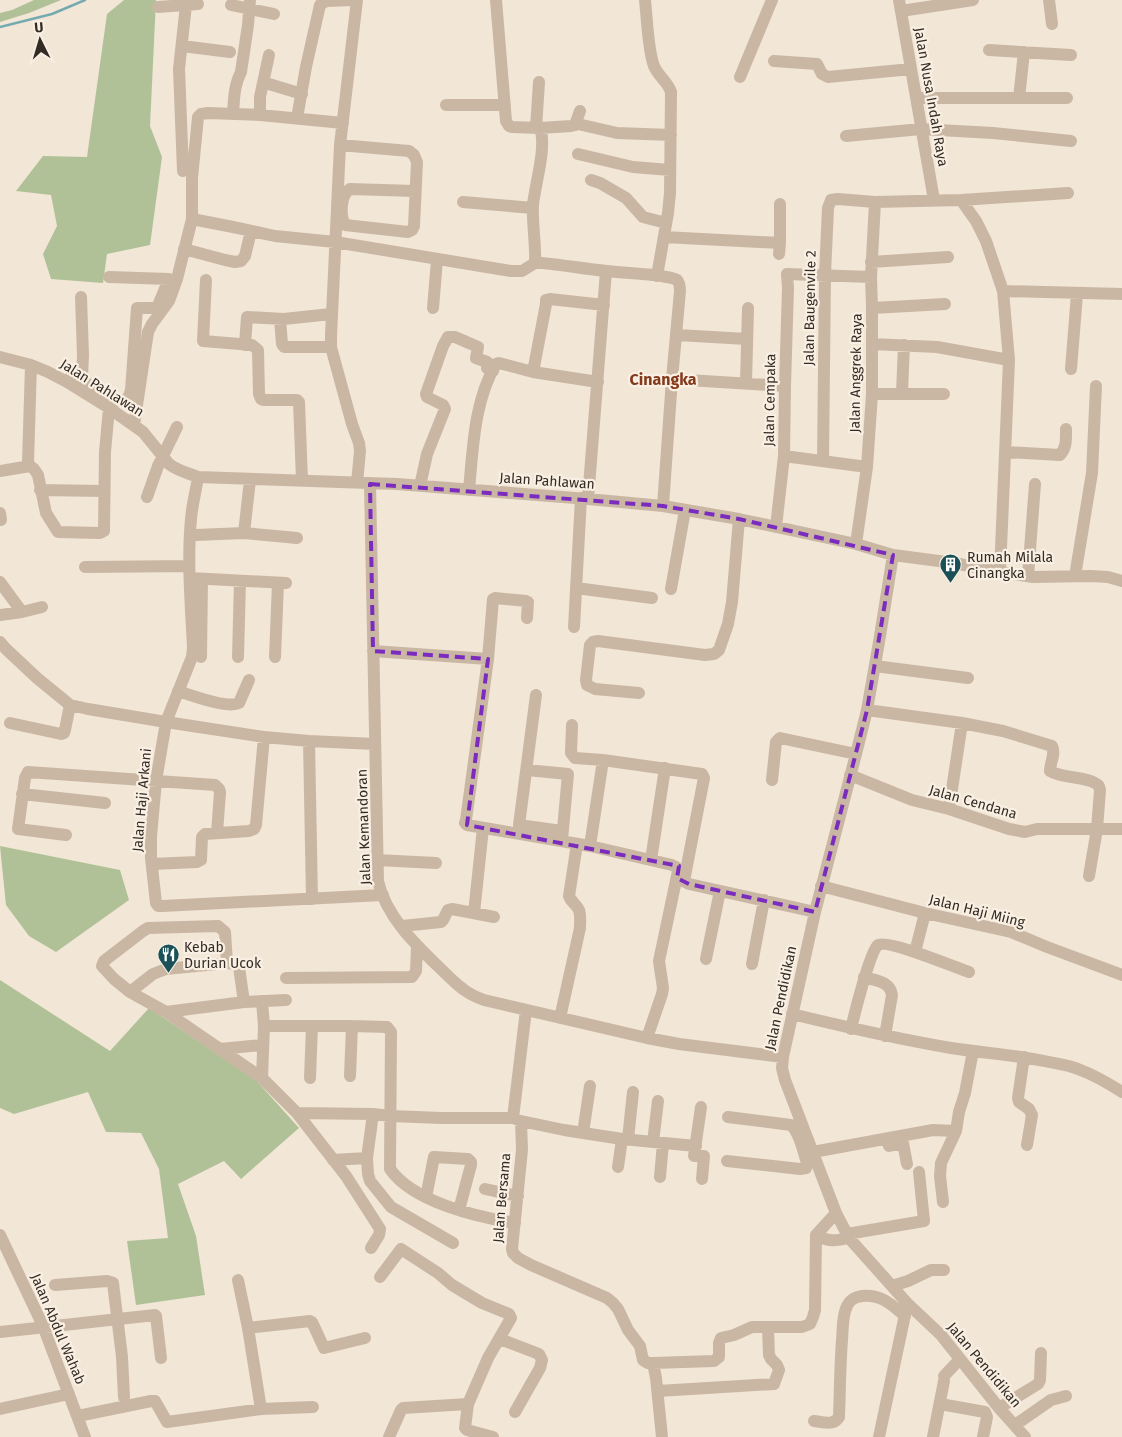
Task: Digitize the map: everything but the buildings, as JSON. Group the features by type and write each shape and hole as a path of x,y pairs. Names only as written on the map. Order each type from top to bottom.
{"street":[{"path":"297,118 320,5 326,1 352,0"},
{"path":"357,0 340,145 331,348 359,443 357,483"},
{"path":"496,0 506,121 509,126 538,128 581,124 617,133 671,135"},
{"path":"645,0 652,58 655,68 669,86 671,92 670,193 657,276"},
{"path":"740,77 772,0"},
{"path":"900,5 972,0"},
{"path":"1049,0 1052,24"},
{"path":"231,5 250,4 274,14"},
{"path":"233,114 234,96 241,72 250,4"},
{"path":"134,425 148,332 170,301 192,219 179,69 182,46 192,5 158,7"},
{"name":"Jalan Nusa Indah Raya","path":"900,5 934,200"},
{"path":"182,46 230,52"},
{"path":"989,50 1071,55"},
{"path":"1019,98 1024,52"},
{"path":"260,115 260,97 269,55"},
{"path":"774,61 817,64 822,74 828,77 911,69"},
{"path":"264,82 302,94"},
{"path":"535,263 533,208 542,153 542,132 538,128 539,82"},
{"path":"916,98 1066,98"},
{"path":"446,106 505,105"},
{"path":"576,124 580,111"},
{"path":"187,166 198,117 201,114 260,115 342,123"},
{"path":"846,136 921,129 993,133 1071,141"},
{"path":"340,145 409,151 414,155 416,162 414,226 412,230 408,232 347,226 343,223 343,198 346,191 350,189 415,191"},
{"path":"578,154 633,167 670,170"},
{"path":"591,180 626,198 643,217 666,223"},
{"path":"875,202 961,200 1068,193"},
{"name":"Jalan Baugenvile 2","path":"823,461 825,274 828,208 831,200 838,199 875,202"},
{"path":"961,200 976,220 986,241 1004,291 1009,360 1000,572"},
{"path":"463,202 533,208"},
{"name":"Jalan Anggrek Raya","path":"856,544 867,467 872,394 871,277 875,202"},
{"path":"664,238 779,248 780,204"},
{"path":"192,219 275,236 335,242 511,271 522,271 535,263 542,262 657,276 678,281 680,291 663,506"},
{"path":"184,249 225,260 241,261 245,256 251,231"},
{"path":"872,262 948,257"},
{"path":"433,308 437,260"},
{"path":"574,626 576,588 598,382 606,271"},
{"name":"Jalan Cempaka","path":"776,527 784,456 787,274 825,274"},
{"path":"825,274 871,277"},
{"path":"67,382 73,374 106,396 120,401 128,399 131,390 136,308 158,308 169,279 109,277"},
{"path":"206,280 203,341 252,345 257,348 259,394 261,399 297,400 299,402 302,480"},
{"path":"1004,291 1122,294"},
{"path":"1071,369 1077,294"},
{"path":"81,297 84,355 82,379"},
{"path":"533,372 546,300 550,298 604,306"},
{"path":"872,308 945,304"},
{"path":"746,383 748,308"},
{"path":"245,345 247,317 280,318 332,314"},
{"path":"280,318 282,344 284,347 331,348"},
{"path":"677,335 746,340"},
{"path":"420,486 427,454 445,409 443,405 427,397 426,394 448,337 455,337 478,347 476,358 487,362 487,368 492,371"},
{"path":"872,344 936,346 1009,360"},
{"path":"902,393 904,345"},
{"name":"Jalan Pahlawan","path":"0,357 31,365 67,382 143,432 169,464 178,470 198,477 420,486 663,506 739,519 856,544 893,555 1028,576 1092,576 1108,577 1122,581"},
{"path":"469,490 479,410 487,382 496,364 499,363 533,372 598,382"},
{"path":"31,365 28,462 38,474 46,513 56,531 102,533 105,452 109,408"},
{"path":"672,379 785,386"},
{"path":"1075,576 1092,473 1096,386"},
{"path":"872,394 944,394"},
{"path":"147,497 163,456 178,427"},
{"path":"1005,452 1060,454 1063,452 1065,444 1066,429"},
{"path":"784,456 867,467"},
{"path":"0,471 30,466"},
{"name":"Jalan Haji Arkani","path":"198,477 191,518 194,574 193,648 166,722 156,782 151,837 156,903 158,906 383,895"},
{"path":"244,533 250,480"},
{"name":"Jalan Kemandoran","path":"370,484 378,881 389,908 418,947 462,989 484,1000 647,1038 679,1044 783,1057"},
{"path":"1028,576 1035,484"},
{"path":"40,490 104,491"},
{"path":"671,589 684,510"},
{"path":"0,513 1,520"},
{"path":"639,693 595,689 587,684 590,645 598,641 705,655 714,654 719,650 728,624 732,602 739,519"},
{"path":"196,535 244,533 297,538"},
{"name":"Jalan Pendidikan","path":"893,555 866,710 821,886 792,1014 782,1068 812,1157 848,1236 907,1303 941,1335 999,1408 1025,1437"},
{"path":"85,567 194,574 240,581 282,583 275,657"},
{"path":"194,574 201,657"},
{"path":"238,657 240,581"},
{"path":"0,582 22,612"},
{"path":"576,588 652,598"},
{"path":"526,618 527,601 493,599 488,659 466,820 467,825 483,828 562,836"},
{"path":"0,615 42,607"},
{"path":"0,642 37,678 70,704 88,709 264,737 375,744"},
{"path":"374,650 488,659"},
{"path":"875,666 968,678"},
{"path":"178,691 216,703 238,705 249,680"},
{"path":"536,695 519,825 562,836 577,844 676,867 680,879 689,884 815,912"},
{"path":"10,723 61,734 65,730 70,704"},
{"path":"866,710 962,722 1003,731 1054,747 1050,771 1059,775 1093,782 1099,786 1096,829 1089,876"},
{"path":"949,809 962,722"},
{"path":"572,724 571,753 575,758 665,768 702,774 704,778 659,961 663,988 662,994 647,1038"},
{"path":"152,864 197,862 201,860 202,837 205,834 249,832 254,829 256,825 264,737"},
{"path":"772,780 776,742 780,738 856,754"},
{"path":"309,741 312,899"},
{"path":"590,846 603,760"},
{"path":"651,860 665,768"},
{"path":"527,770 568,774 562,836"},
{"path":"66,835 18,829 26,775 30,772 215,785 220,792 217,833"},
{"name":"Jalan Cendana","path":"850,775 912,800 949,809 1009,829 1025,832 1037,829 1122,829"},
{"path":"22,794 105,803"},
{"path":"1122,824 1122,829"},
{"path":"474,913 483,828"},
{"path":"560,1018 580,928 578,910 570,901 569,896 577,844"},
{"path":"378,860 436,863"},
{"name":"Jalan Haji Miing","path":"821,886 925,913 1011,932 1122,975"},
{"path":"706,959 720,890"},
{"path":"752,964 764,900"},
{"path":"402,926 441,922 450,909 494,918"},
{"path":"915,952 925,913"},
{"path":"226,963 224,932 218,926 148,928 102,963 103,968 114,980 130,992 166,1012 262,1078 297,1113 346,1176 380,1229 371,1248"},
{"path":"851,1029 864,977 878,945 884,943 915,952 969,972"},
{"path":"286,978 412,977 416,971 418,947"},
{"path":"130,992 153,974 166,969 226,963 236,964 239,967 244,1002"},
{"path":"864,977 886,984 891,988 892,994 885,1036"},
{"path":"166,1012 244,1002 286,1000"},
{"path":"262,1001 264,1026 262,1078"},
{"name":"Jalan Bersama","path":"526,1010 517,1120 522,1150 513,1253 518,1258 544,1271 600,1294 613,1302 618,1308 632,1336 640,1346 643,1360 653,1363 658,1391 662,1437"},
{"path":"792,1014 885,1036 973,1051 1024,1057 1078,1068 1122,1092"},
{"path":"264,1026 387,1027 391,1032 390,1169 402,1182 426,1197 492,1220 515,1222"},
{"path":"310,1078 312,1026"},
{"path":"350,1076 352,1026"},
{"path":"220,1049 262,1045"},
{"path":"943,1202 940,1176 941,1163 956,1131 973,1051"},
{"path":"1024,1057 1018,1098 1019,1102 1029,1109 1032,1115 1027,1145"},
{"path":"583,1132 590,1086"},
{"path":"618,1167 633,1092"},
{"path":"658,1101 660,1177"},
{"path":"701,1107 694,1156 704,1156 702,1179"},
{"path":"297,1113 517,1120 564,1130 625,1139 696,1146"},
{"path":"372,1114 367,1158 370,1181 391,1207 453,1243"},
{"path":"728,1117 791,1125 812,1157"},
{"path":"726,1161 800,1169 806,1168 812,1157 933,1130 956,1131"},
{"path":"812,1157 903,1143 907,1164"},
{"path":"426,1197 434,1153 468,1159 471,1162 459,1210"},
{"path":"333,1160 367,1158"},
{"path":"816,1235 824,1240 831,1241 924,1221 919,1172"},
{"path":"485,1189 518,1196"},
{"path":"653,1363 714,1360 719,1357 721,1338 734,1335 752,1327 802,1327 810,1324 816,1301 816,1235 835,1205"},
{"path":"374,1220 391,1207"},
{"name":"Jalan Abdul Wahab","path":"0,1235 43,1326 85,1437"},
{"path":"380,1277 400,1249 438,1273 452,1285 482,1303 510,1315 511,1318 488,1358 468,1404 466,1430 493,1437"},
{"path":"892,1286 932,1270 944,1270"},
{"path":"238,1280 261,1409"},
{"path":"55,1285 111,1281 114,1286 118,1320 124,1397"},
{"path":"814,1422 833,1423 839,1417 843,1319 847,1306 852,1299 865,1296 883,1298 905,1316"},
{"path":"879,1437 907,1303"},
{"path":"0,1332 153,1315 156,1316 161,1358"},
{"path":"248,1328 310,1320 324,1348 365,1338"},
{"path":"658,1391 774,1384 779,1370 769,1355 768,1328"},
{"path":"500,1339 539,1354 542,1360 540,1368 515,1412"},
{"path":"999,1408 1038,1384 1040,1380 1041,1353"},
{"path":"933,1437 944,1378 960,1359"},
{"path":"0,1409 69,1394"},
{"path":"1016,1425 1051,1400 1066,1396"},
{"path":"78,1416 150,1401 158,1403 167,1422 261,1409 313,1406"},
{"path":"389,1437 403,1408 468,1404"},
{"path":"940,1404 985,1412 987,1417 983,1437"}],"highlighted area":[{"path":"370,484 663,506 739,519 893,555 867,710 815,912 689,884 677,878 679,866 467,825 488,659 373,651"}],"green space":[{"path":"34,0 61,0 0,22 0,13"},
{"path":"124,0 156,0 150,126 162,157 150,245 107,254 103,283 51,279 43,254 57,226 51,195 16,191 43,156 87,157 107,14"},
{"path":"0,846 120,870 129,900 56,952 29,936 6,905"},
{"path":"0,980 110,1051 149,1008 255,1079 299,1128 241,1179 224,1161 178,1184 196,1236 205,1295 136,1305 127,1241 168,1238 159,1169 141,1133 106,1132 88,1092 14,1114 0,1108"}],"waterway":[{"path":"0,27 52,14 85,0"}],"place":[{"name":"Rumah Milala Cinangka","path":"951,584"},
{"name":"Kebab Durian Ucok","path":"168,974"}],"district":[{"name":"Cinangka","path":"663,379"}]}
